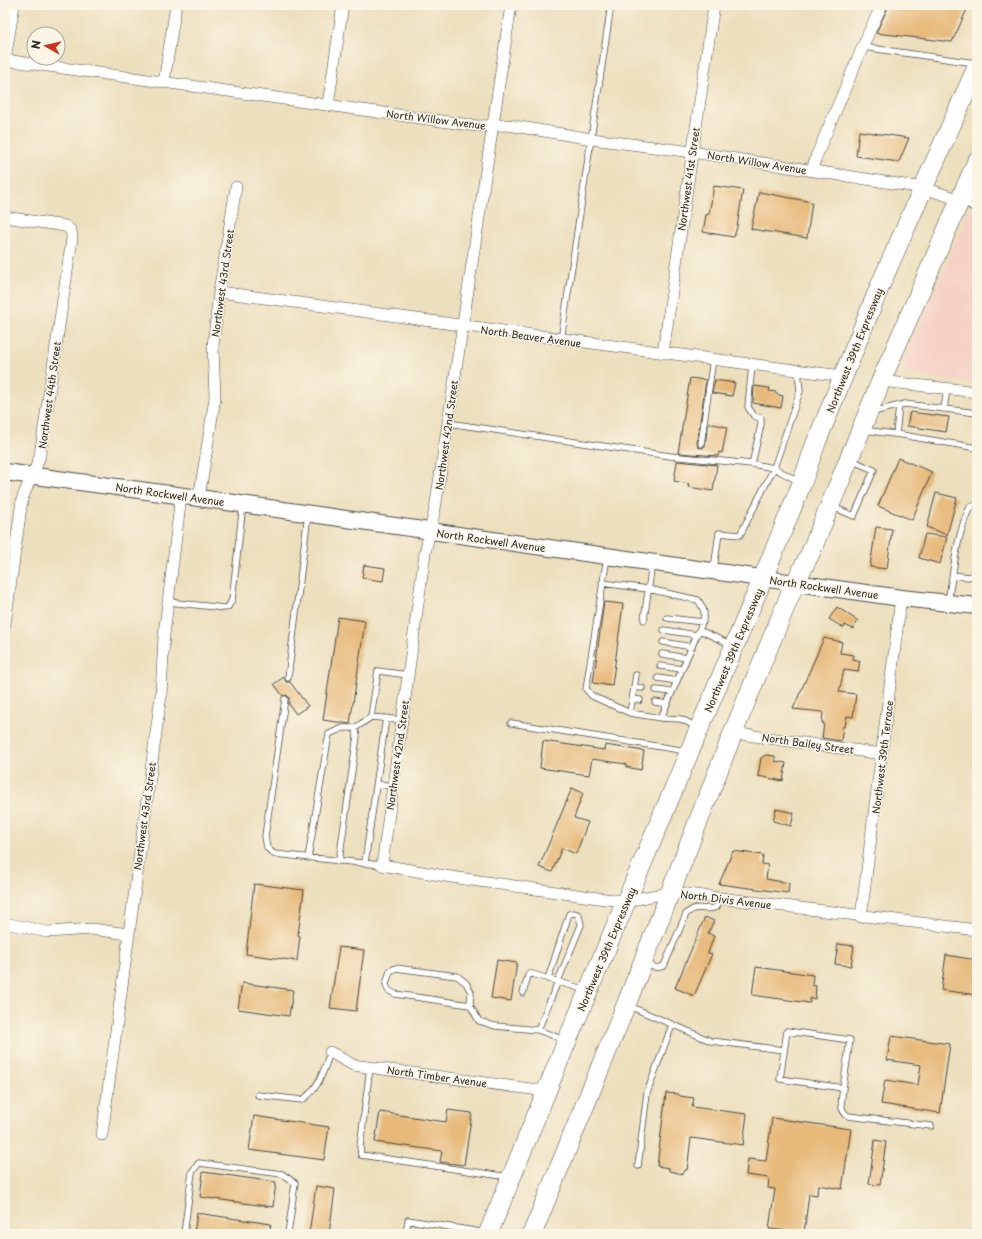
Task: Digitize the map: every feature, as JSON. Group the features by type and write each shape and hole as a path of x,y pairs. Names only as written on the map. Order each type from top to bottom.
{"highway":[{"name":"Northwest 39th Expressway","path":"489,1234 546,1091 735,646 802,483 816,443 882,280 977,67"},
{"path":"532,1234 644,963 733,733 795,583 810,554 881,381 968,200 977,161"}],"main road":[{"name":"North Rockwell Avenue","path":"5,472 243,504 430,532 902,598 977,606"}],"street":[{"path":"5,60 14,5"},
{"path":"164,82 176,5"},
{"path":"328,105 343,5"},
{"name":"Northwest 42nd Street","path":"382,865 425,553 435,509 511,5"},
{"name":"Northwest 41st Street","path":"663,353 714,5"},
{"path":"812,170 862,47 882,5"},
{"name":"North Willow Avenue","path":"5,60 477,126 508,125 592,139 692,152 924,188 968,200"},
{"name":"Northwest 43rd Street","path":"199,498 215,398 213,346 218,292 236,187"},
{"name":"Northwest 44th Street","path":"5,218 65,226 69,228 72,233 40,455 38,464 25,490 22,500 5,624"},
{"name":"North Beaver Avenue","path":"218,292 561,340 843,376"},
{"path":"881,381 977,392"},
{"name":"Northwest 43rd Street","path":"102,1135 161,695 164,635 181,496"},
{"name":"Northwest 39th Terrace","path":"860,917 902,598"},
{"name":"North Bailey Street","path":"733,733 882,754"},
{"name":"North Divis Avenue","path":"382,865 451,877 626,901 672,892 860,917 977,930"},
{"path":"5,923 48,932 92,929 128,934"},
{"name":"North Timber Avenue","path":"330,1052 353,1065 546,1091"}],"lane":[{"path":"561,340 611,5"},
{"path":"862,47 977,64"},
{"path":"968,200 977,210"},
{"path":"701,444 712,359"},
{"path":"752,364 748,407 754,416 761,418 761,425 752,464"},
{"path":"714,572 719,533 740,535 774,468 800,391 798,371"},
{"path":"944,409 947,389"},
{"path":"865,421 905,404 977,413"},
{"path":"896,434 899,406"},
{"path":"865,421 896,434 977,448"},
{"path":"448,423 670,456 752,464 774,468 802,483"},
{"path":"830,506 854,516 874,470 849,459"},
{"path":"168,602 196,606 228,607 232,600 243,504"},
{"path":"948,603 963,521 970,508 977,505"},
{"path":"288,678 308,514"},
{"path":"607,556 586,689 592,696 630,713 661,718 680,719 700,728"},
{"path":"646,617 652,563"},
{"path":"953,575 968,577 977,574"},
{"path":"602,583 648,589 698,600 704,609 704,618 661,718"},
{"path":"667,618 702,622"},
{"path":"664,630 698,633 735,646"},
{"path":"663,642 692,647"},
{"path":"662,654 687,658"},
{"path":"660,666 682,669"},
{"path":"371,717 378,671 408,675"},
{"path":"630,713 636,675"},
{"path":"658,678 677,681"},
{"path":"634,687 642,688"},
{"path":"656,690 672,692"},
{"path":"285,699 265,836 267,848 274,854 339,861 366,862 382,865"},
{"path":"632,699 640,700"},
{"path":"655,702 667,704"},
{"path":"308,858 329,734 343,728 355,728 371,717 402,720"},
{"path":"366,862 386,718"},
{"path":"511,723 690,751"},
{"path":"339,861 357,736 355,728"},
{"path":"377,784 393,786"},
{"path":"644,963 658,968 664,966 686,914 696,907 711,909 717,907 719,898"},
{"path":"538,1030 556,982 581,925 579,915 574,913 569,914 548,979"},
{"path":"470,1005 394,994 388,990 386,984 390,971 396,968 457,976 466,983 471,992 470,1005 479,1021 494,1026 538,1030 567,1041"},
{"path":"523,993 528,973 588,991"},
{"path":"626,1006 711,1041 784,1050"},
{"path":"638,1166 647,1094 672,1025"},
{"path":"844,1088 780,1079 787,1031 850,1040 844,1088 841,1103 844,1112 848,1116 931,1126"},
{"path":"258,1095 302,1100 316,1087 330,1052"},
{"path":"370,1067 360,1147 361,1155 511,1177"},
{"path":"184,1234 192,1172 199,1163 282,1174 295,1183 288,1234"},
{"path":"406,1234 408,1220 489,1234"}],"shaded area":[{"path":"977,195 977,384 907,374 902,362"}],"building":[{"path":"889,5 969,5 952,42 876,33"},
{"path":"859,131 909,138 899,162 856,156"},
{"path":"714,186 743,190 734,237 703,232 706,215 709,214"},
{"path":"759,192 812,202 807,238 751,229"},
{"path":"690,378 706,380 697,443 698,447 702,448 705,446 708,423 727,427 722,453 719,452 718,456 678,453"},
{"path":"715,380 735,383 732,396 712,393"},
{"path":"754,386 770,388 769,391 776,392 776,394 783,396 781,408 753,403"},
{"path":"910,412 949,417 946,432 907,426"},
{"path":"898,458 932,472 912,520 878,506"},
{"path":"677,461 717,465 713,491 688,487 689,484 674,481"},
{"path":"936,493 957,498 947,535 927,527"},
{"path":"876,527 892,529 887,569 870,567"},
{"path":"925,534 947,537 940,564 919,558"},
{"path":"364,565 385,568 383,581 362,578"},
{"path":"604,602 623,604 612,686 593,683"},
{"path":"837,607 858,621 853,629 845,625 844,628 829,619"},
{"path":"338,617 365,621 350,724 323,720"},
{"path":"824,638 842,642 840,653 854,655 853,659 860,661 858,672 844,670 839,692 856,694 853,717 847,716 845,726 843,726 841,741 822,738 824,723 822,723 823,712 793,709"},
{"path":"284,677 286,682 290,682 308,706 296,714 289,704 289,697 286,695 283,696 274,684"},
{"path":"543,741 604,750 605,745 644,751 641,770 626,767 626,764 592,759 589,775 540,768"},
{"path":"766,755 775,756 775,761 786,763 783,781 758,776 761,758"},
{"path":"572,788 583,793 574,818 588,822 576,854 562,848 552,872 539,867"},
{"path":"776,809 794,813 791,826 773,821"},
{"path":"733,851 763,855 762,864 768,865 766,879 789,883 788,893 719,884"},
{"path":"254,884 304,890 298,935 300,936 297,961 246,954"},
{"path":"705,917 714,921 708,933 714,936 708,953 712,954 694,996 675,988"},
{"path":"838,944 854,946 851,966 835,964"},
{"path":"339,947 364,950 356,1011 330,1008"},
{"path":"946,955 977,960 977,995 941,990"},
{"path":"497,960 517,963 511,1001 491,998"},
{"path":"756,967 813,975 812,985 816,986 815,999 810,998 810,1003 752,995"},
{"path":"242,983 293,990 289,1016 238,1009"},
{"path":"891,1036 950,1044 940,1113 881,1104 885,1080 918,1085 921,1065 887,1060"},
{"path":"666,1093 694,1098 692,1107 747,1114 743,1145 691,1138 687,1170 685,1170 683,1174 669,1171 669,1168 657,1166"},
{"path":"448,1110 472,1113 464,1165 440,1162 442,1151 375,1142 380,1112 446,1122"},
{"path":"254,1116 329,1127 324,1160 249,1150"},
{"path":"772,1118 851,1129 842,1189 818,1185 817,1195 809,1194 804,1233 769,1229 775,1189 768,1188 769,1178 746,1175 748,1159 766,1161"},
{"path":"875,1140 886,1142 880,1185 869,1184"},
{"path":"203,1172 276,1182 273,1207 200,1197"},
{"path":"316,1186 335,1189 329,1234 309,1234"},
{"path":"197,1213 271,1224 269,1234 194,1234"}]}
